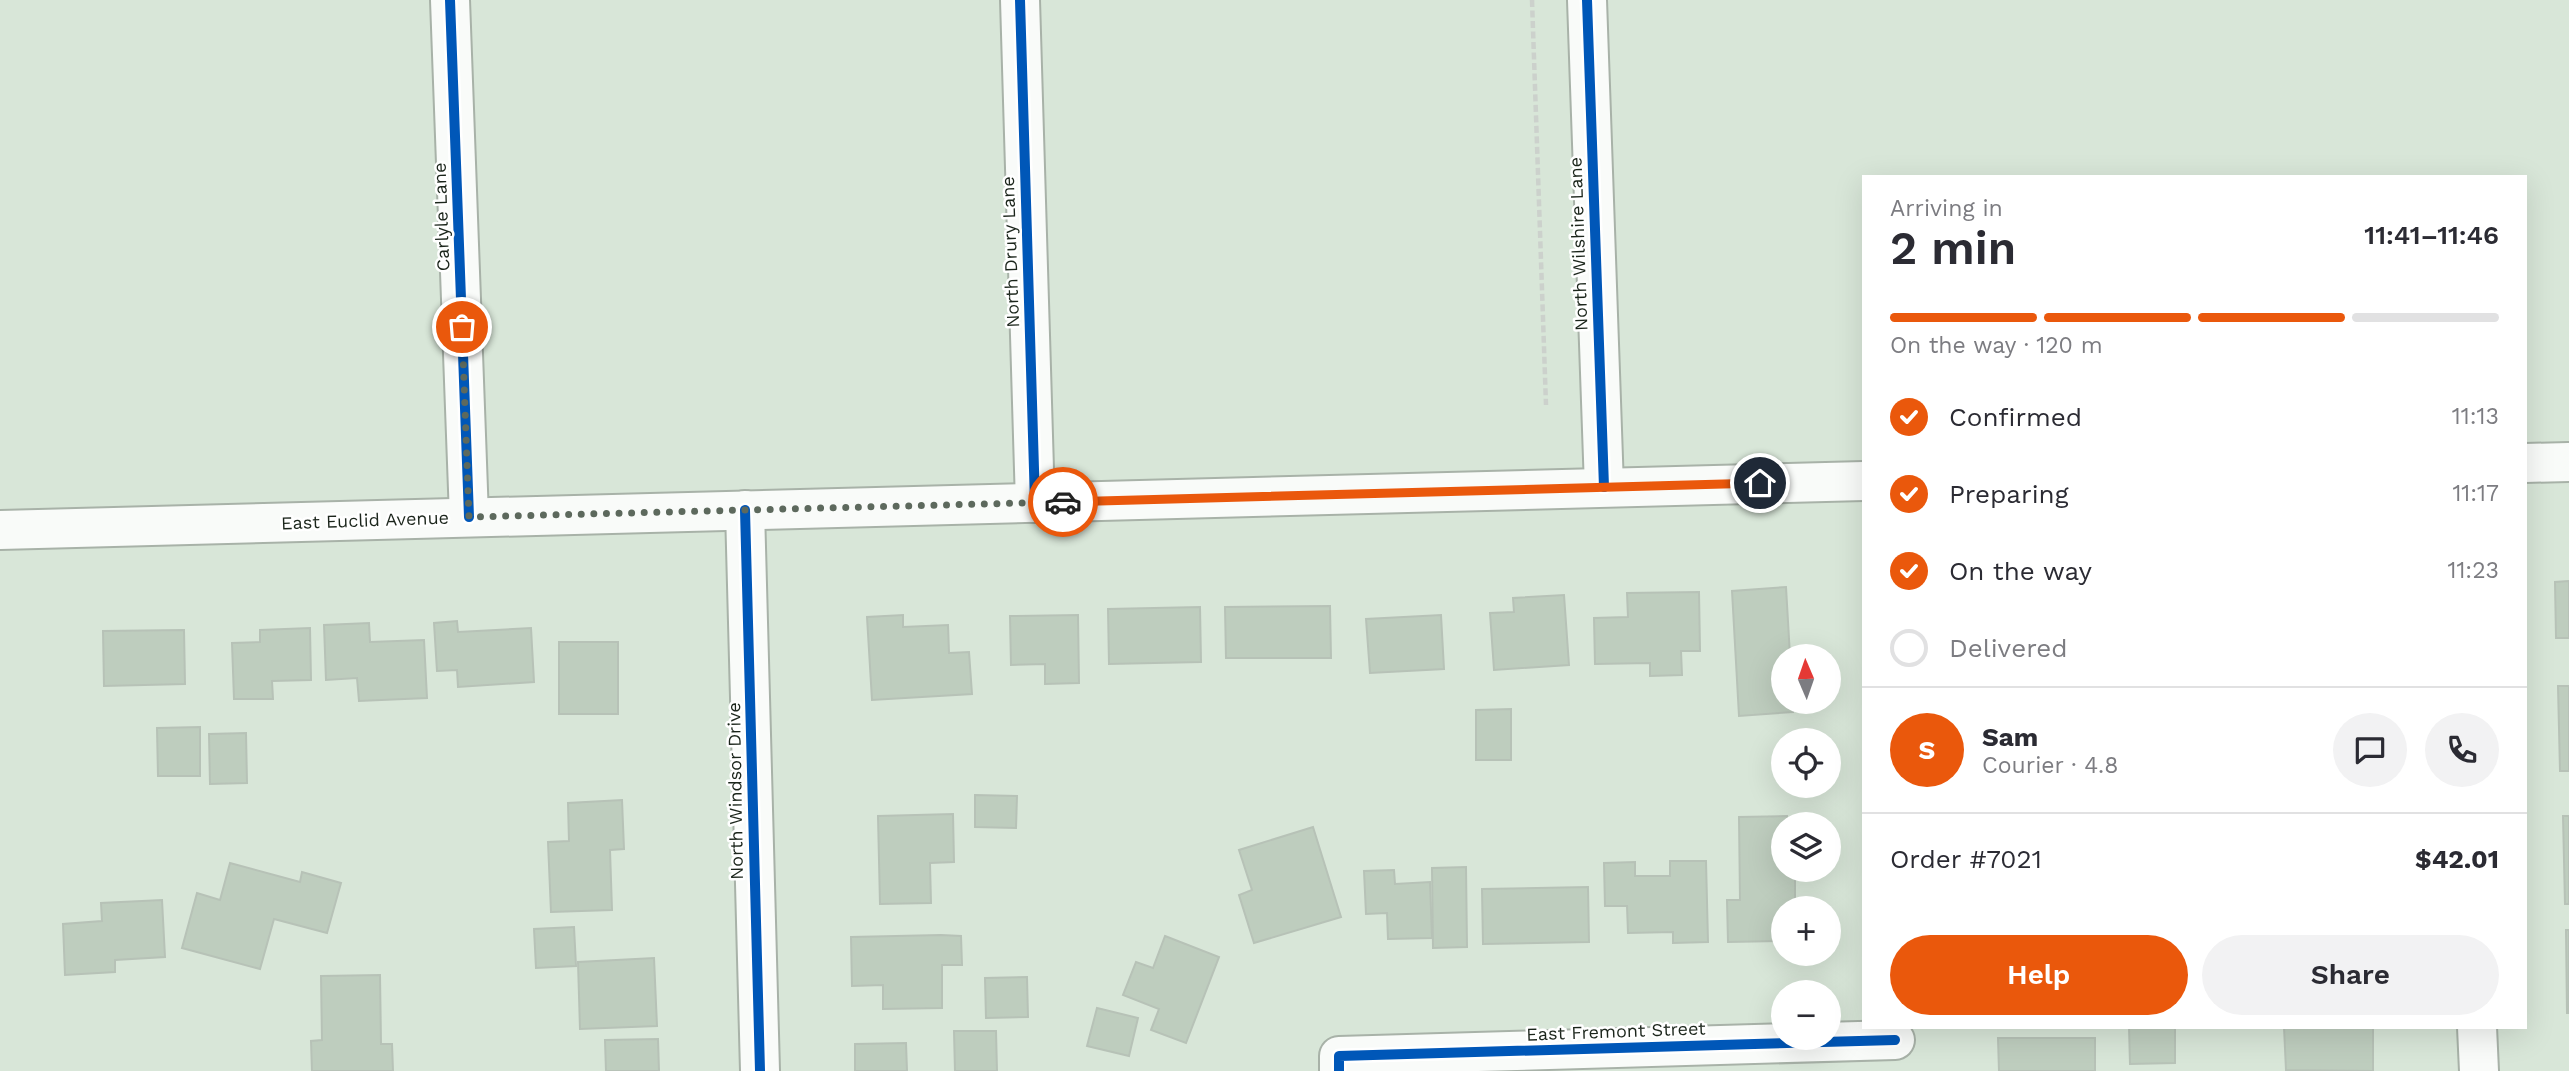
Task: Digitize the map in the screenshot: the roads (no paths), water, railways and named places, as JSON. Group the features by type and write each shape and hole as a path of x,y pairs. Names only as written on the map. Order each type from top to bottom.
{"street":[{"name":"Carlyle Lane","path":"450,0 469,517"},
{"name":"North Drury Lane","path":"1020,0 1035,503"},
{"name":"North Wilshire Lane","path":"1587,0 1604,487"},
{"path":"2527,463 2569,461"},
{"name":"East Euclid Avenue","path":"0,530 1862,481"},
{"name":"North Windsor Drive","path":"745,510 760,1071"},
{"path":"2477,1029 2479,1071"},
{"name":"East Fremont Street","path":"1339,1063 1895,1046"}]}
